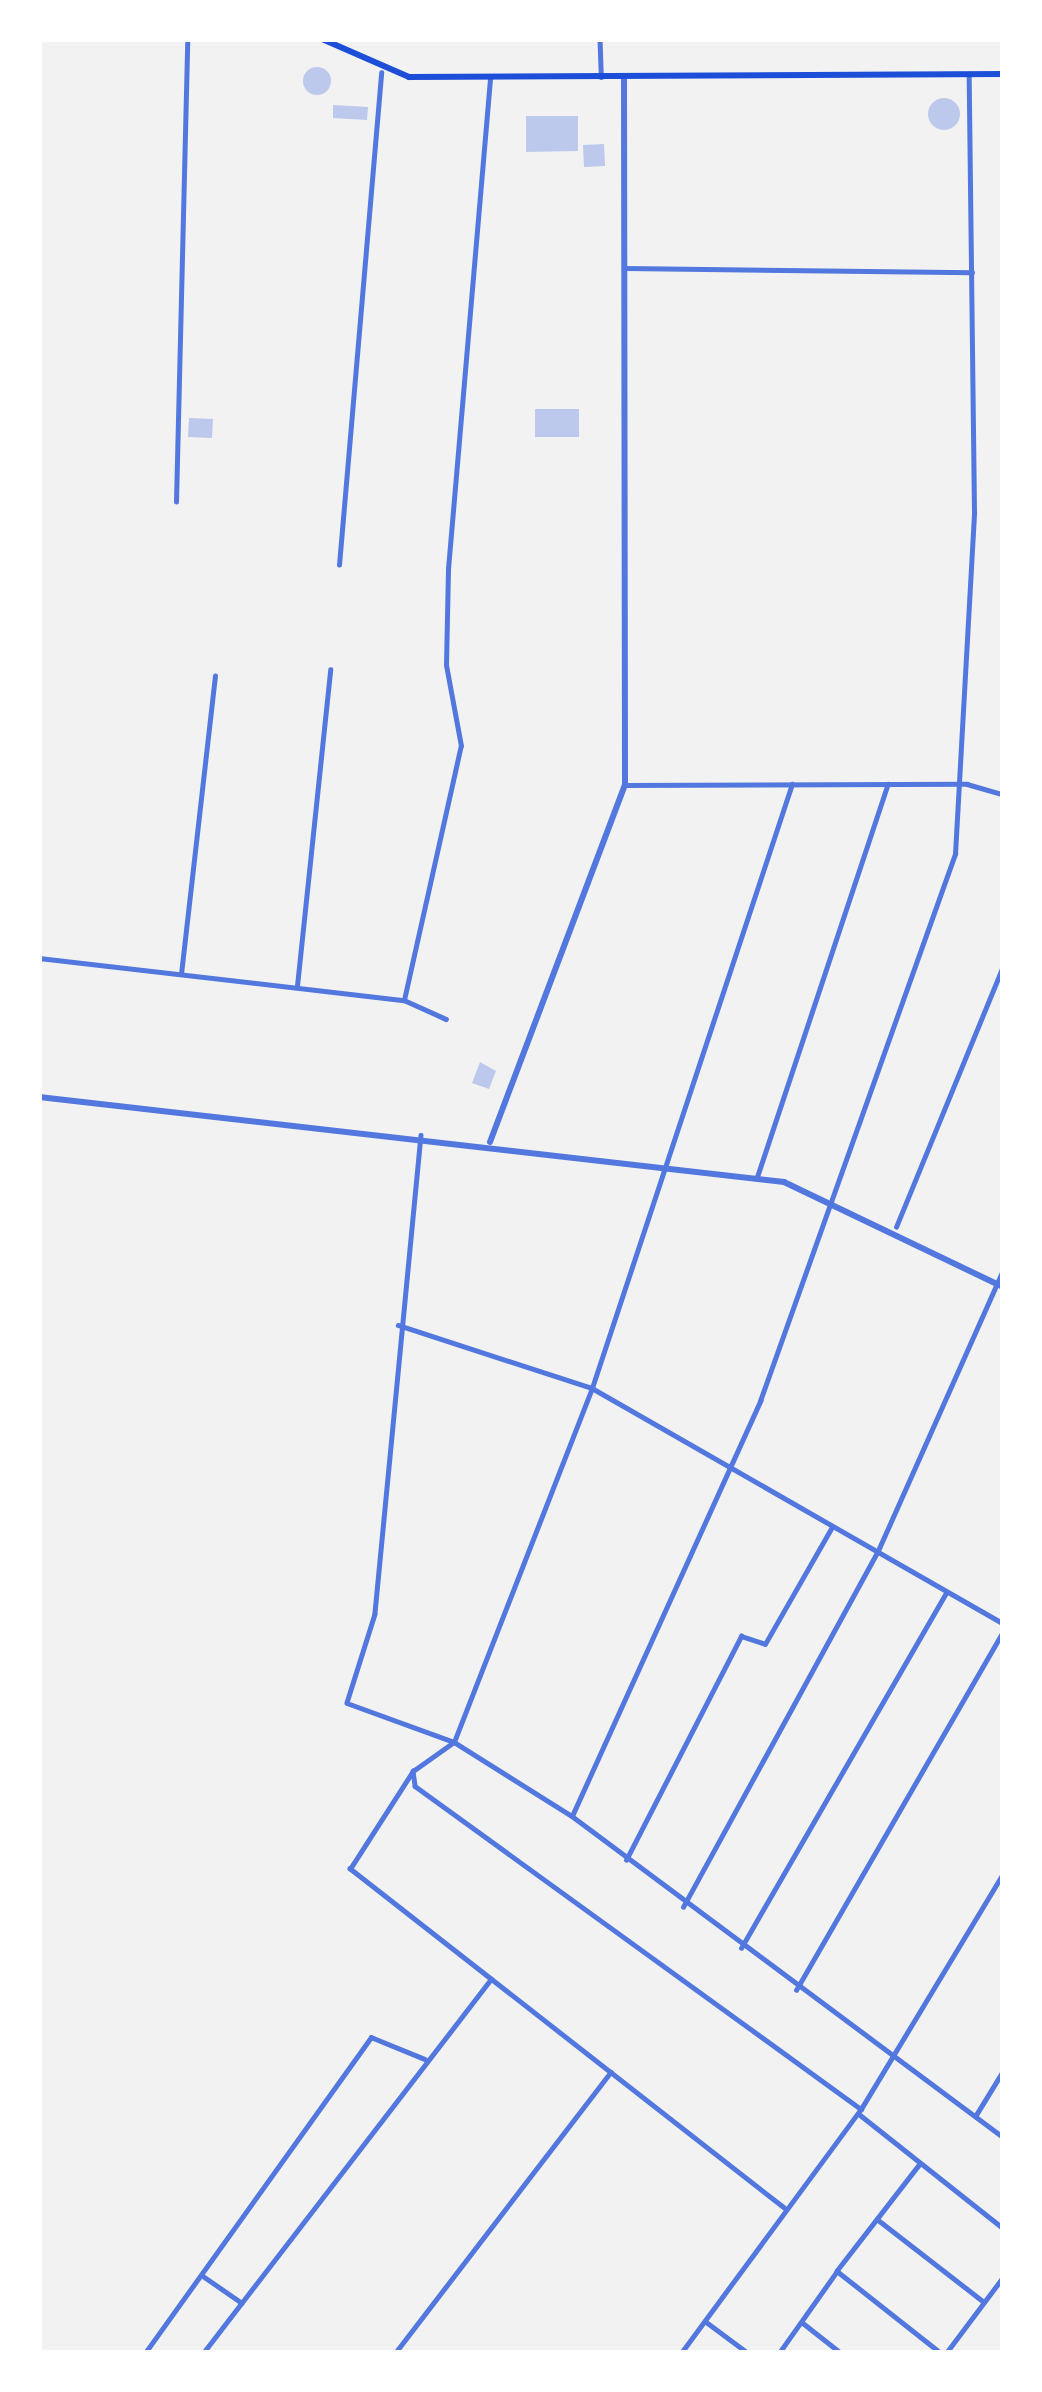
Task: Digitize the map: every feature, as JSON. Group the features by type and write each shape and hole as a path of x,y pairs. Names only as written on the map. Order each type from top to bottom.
{"main road":[{"path":"322,39 381,73 490,77 1003,74"}],"street":[{"path":"176,502 187,39"},
{"path":"600,39 601,76"},
{"path":"339,565 381,73"},
{"path":"572,1816 730,1470 955,854 967,784 969,75"},
{"path":"404,1000 461,746 446,665 448,568 490,77"},
{"path":"490,1142 625,785 624,77"},
{"path":"625,268 972,272"},
{"path":"297,988 330,670"},
{"path":"181,974 215,676"},
{"path":"784,2209 350,1869 413,1771 454,1742 592,1388 659,1165 792,784"},
{"path":"757,1178 888,784"},
{"path":"625,785 967,784 1003,794"},
{"path":"39,958 404,1000 446,1019"},
{"path":"896,1227 1003,966"},
{"path":"39,1097 490,1142 757,1178 832,1197 1000,1285"},
{"path":"422,1135 398,1325 375,1615 347,1703 454,1742 572,1816 795,1991 1003,2137"},
{"path":"683,1907 877,1552 1003,1270"},
{"path":"398,1325 592,1388 1003,1627 795,1991"},
{"path":"626,1860 741,1636 765,1644 832,1527"},
{"path":"740,1950 945,1594"},
{"path":"413,1771 415,1786 860,2112 1003,2228"},
{"path":"681,2353 897,2059 1003,1874"},
{"path":"203,2353 491,1979"},
{"path":"145,2353 371,2037 425,2059"},
{"path":"976,2115 1003,2071"},
{"path":"395,2353 611,2072"},
{"path":"779,2353 920,2164"},
{"path":"877,2219 984,2302"},
{"path":"837,2271 943,2353 1003,2276"},
{"path":"202,2276 243,2303"},
{"path":"705,2321 748,2353"},
{"path":"801,2322 841,2353"}],"building":[{"path":"317,67 327,71 331,81 327,91 317,95 307,91 303,81 307,71"},
{"path":"944,98 955,103 960,114 955,125 944,130 933,125 928,114 933,103"},
{"path":"333,105 368,107 367,120 333,118"},
{"path":"526,116 578,116 578,151 526,152"},
{"path":"604,144 605,166 584,167 583,145"},
{"path":"535,409 579,409 579,437 535,437"},
{"path":"189,418 213,419 212,438 188,437"},
{"path":"480,1062 496,1071 489,1089 472,1083"}]}
